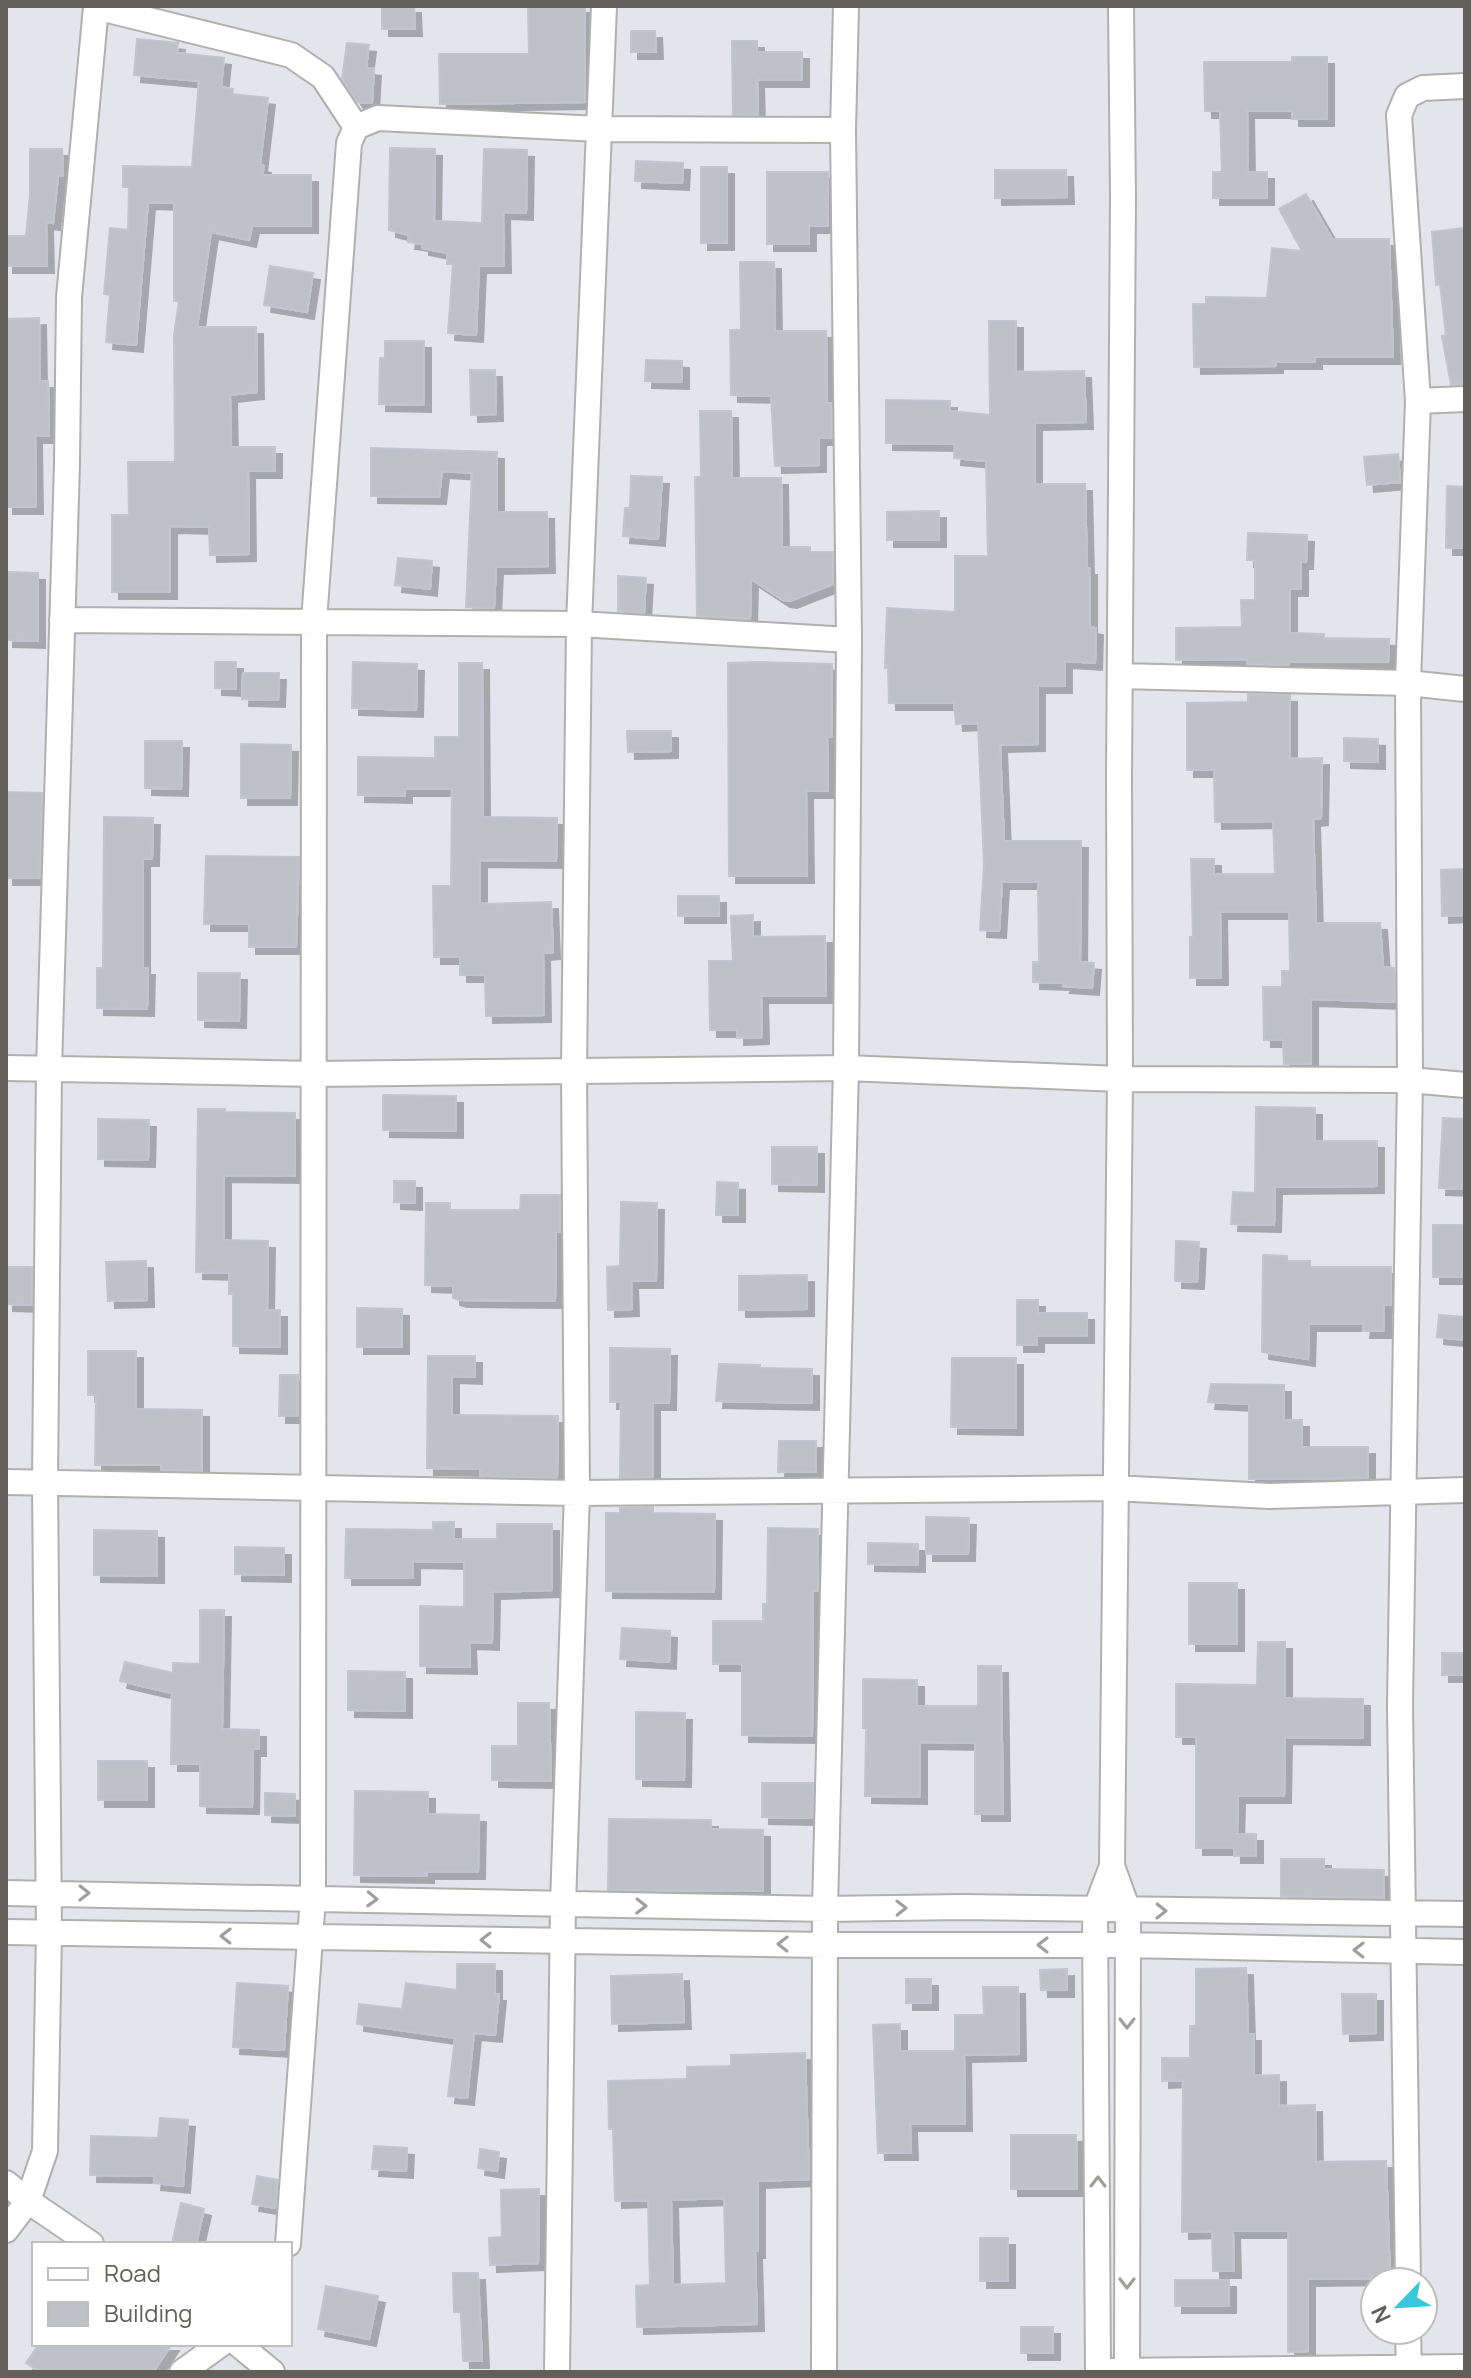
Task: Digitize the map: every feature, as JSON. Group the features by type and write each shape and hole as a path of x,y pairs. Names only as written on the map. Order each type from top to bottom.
{"street":[{"path":"557,2372 563,1904 577,1493 574,1071 579,624 604,6"},
{"path":"824,2372 825,1909 846,1068 849,640 843,130 846,6"},
{"path":"1121,6 1120,1079 1112,1866 1128,1910 1127,2372"},
{"path":"6,2230 28,2201 45,2151 49,1932 45,1482 49,1069 69,297 96,7 291,55 323,77 356,127"},
{"path":"1408,2266 1405,1950 1400,1816 1410,1080 1408,683 1418,401 1399,115 1407,96 1423,88 1465,86"},
{"path":"288,2242 313,1897 314,621 349,143 356,127 378,118 600,129 843,130"},
{"path":"1418,401 1465,399"},
{"path":"62,620 579,624 849,640"},
{"path":"1120,676 1408,683 1465,689"},
{"path":"6,1068 314,1074 846,1068 1120,1079 1410,1080 1465,1085"},
{"path":"6,1482 577,1493 1114,1488 1269,1496 1465,1490"},
{"path":"1112,1866 1095,1911 1098,2372 1465,2367"},
{"path":"6,1893 825,1909 962,1907 1465,1914"},
{"path":"6,1932 1465,1952"},
{"path":"6,2183 88,2242"},
{"path":"182,2372 218,2346"},
{"path":"240,2346 272,2372"},
{"path":"1408,2346 1409,2369"}],"building":[{"path":"382,6 414,6 415,29 382,29"},
{"path":"528,6 585,6 585,102 440,104 439,54 529,54"},
{"path":"631,31 655,31 656,52 631,52"},
{"path":"137,39 178,43 177,53 224,58 221,87 233,89 232,94 268,98 260,165 264,166 262,175 311,175 311,226 252,226 249,240 211,232 197,327 256,327 257,392 230,395 231,447 275,447 275,471 248,471 249,554 210,555 209,527 170,526 170,592 112,592 112,515 129,515 128,462 175,462 174,335 179,301 174,301 174,203 148,202 136,345 106,342 110,295 104,294 110,228 128,230 129,187 123,187 123,166 192,167 199,81 134,75"},
{"path":"732,41 757,41 757,52 802,52 802,80 757,80 758,115 733,115"},
{"path":"347,43 369,45 366,68 374,69 372,103 357,102 342,79"},
{"path":"1292,57 1327,57 1327,119 1292,119 1292,111 1247,111 1248,172 1267,172 1267,198 1213,198 1213,172 1222,172 1220,111 1205,111 1204,62 1292,62"},
{"path":"390,148 435,149 434,221 482,223 484,149 527,150 526,213 503,212 504,266 479,266 476,335 448,333 453,264 447,264 447,253 422,248 422,244 408,242 409,235 389,230"},
{"path":"30,149 62,149 63,176 58,176 53,223 46,222 47,266 6,266 6,236 26,236"},
{"path":"636,161 683,163 682,183 635,181"},
{"path":"701,167 727,167 727,243 701,243"},
{"path":"995,170 1066,170 1067,197 995,198"},
{"path":"767,172 828,172 828,226 809,226 809,244 767,244"},
{"path":"1306,194 1332,239 1389,239 1393,357 1315,357 1315,362 1276,362 1276,366 1194,367 1193,304 1206,304 1206,297 1267,298 1272,248 1302,251 1279,209"},
{"path":"1465,228 1465,384 1451,385 1442,336 1446,335 1440,284 1436,285 1432,232"},
{"path":"740,262 774,262 775,331 826,331 827,403 831,403 832,438 819,438 819,465 775,466 771,396 731,395 730,330 741,330"},
{"path":"270,266 313,273 307,312 264,305"},
{"path":"39,318 40,381 48,381 49,436 35,436 36,507 6,507 6,319"},
{"path":"989,321 1016,321 1016,372 1084,371 1086,422 1035,423 1035,484 1085,484 1090,627 1096,628 1095,663 1065,661 1065,686 1038,686 1038,744 1000,745 1004,841 1081,841 1080,962 1094,963 1092,988 1033,982 1033,962 1039,962 1038,882 1002,882 999,931 980,930 984,865 978,723 956,724 954,703 889,703 888,668 885,668 887,608 955,612 955,556 988,556 986,461 954,458 955,444 886,443 886,400 950,401 950,411 990,415"},
{"path":"385,341 424,341 424,405 379,404 380,358 385,358"},
{"path":"646,360 682,361 682,382 645,381"},
{"path":"470,370 495,370 496,414 471,415"},
{"path":"700,411 731,411 732,478 781,478 782,547 810,547 810,552 833,552 833,584 790,601 783,600 751,579 750,619 697,616 695,477 701,477"},
{"path":"371,448 497,452 497,512 547,512 548,566 496,567 494,608 466,607 472,473 442,471 439,497 371,496"},
{"path":"1398,454 1400,482 1367,485 1364,457"},
{"path":"631,476 662,477 658,539 623,536 625,508 630,508"},
{"path":"1447,486 1465,487 1465,548 1446,548"},
{"path":"939,511 939,540 887,540 887,512"},
{"path":"1248,533 1307,535 1306,562 1301,562 1301,589 1290,589 1290,633 1324,634 1324,638 1389,639 1388,662 1289,662 1289,665 1247,664 1247,659 1176,660 1176,628 1242,627 1241,600 1255,600 1255,560 1247,560"},
{"path":"398,558 432,561 430,589 395,585"},
{"path":"6,572 38,573 38,641 6,640"},
{"path":"618,576 646,578 644,613 618,611"},
{"path":"215,662 236,662 236,689 215,688"},
{"path":"353,662 417,664 416,710 352,708"},
{"path":"459,663 482,663 483,817 557,818 556,861 480,860 480,904 551,902 553,952 543,953 544,1015 486,1016 485,975 460,975 460,957 434,957 433,886 451,886 452,789 405,789 405,796 358,795 358,757 435,758 435,737 459,737"},
{"path":"728,663 832,664 832,737 827,737 828,791 806,791 807,876 729,876"},
{"path":"243,673 279,673 278,700 242,699"},
{"path":"1248,694 1290,695 1290,759 1322,758 1321,818 1313,819 1316,923 1380,923 1383,967 1394,968 1395,1002 1311,999 1311,1064 1284,1064 1283,1040 1264,1040 1263,987 1282,987 1282,971 1290,971 1289,912 1220,912 1221,978 1190,978 1190,937 1193,937 1191,859 1214,859 1214,874 1275,874 1273,821 1215,822 1214,770 1187,770 1187,703 1248,702"},
{"path":"627,731 671,731 671,751 628,752"},
{"path":"1344,738 1378,739 1378,762 1344,761"},
{"path":"145,741 182,741 181,789 145,788"},
{"path":"241,744 291,745 290,798 241,798"},
{"path":"6,792 42,793 40,878 6,878"},
{"path":"104,817 153,818 152,859 143,859 143,968 148,968 147,1009 97,1008 97,968 103,968"},
{"path":"206,856 299,857 296,947 249,947 249,924 204,924"},
{"path":"1465,869 1465,915 1442,916 1441,870"},
{"path":"678,896 719,896 719,916 678,916"},
{"path":"753,915 753,937 825,936 826,996 761,996 762,1037 737,1038 737,1030 710,1030 709,961 733,961 731,916"},
{"path":"198,973 240,973 239,1021 198,1020"},
{"path":"383,1095 456,1096 456,1131 383,1130"},
{"path":"1256,1107 1315,1108 1315,1141 1377,1141 1377,1186 1275,1187 1274,1225 1231,1224 1233,1192 1255,1193"},
{"path":"198,1109 295,1113 295,1176 224,1175 224,1240 268,1241 267,1310 280,1310 280,1347 233,1346 233,1294 229,1294 229,1273 196,1272"},
{"path":"1443,1118 1465,1119 1465,1189 1439,1188"},
{"path":"98,1119 149,1120 148,1160 98,1159"},
{"path":"772,1147 817,1147 817,1185 772,1184"},
{"path":"394,1181 415,1181 415,1203 394,1202"},
{"path":"717,1182 738,1183 738,1215 716,1215"},
{"path":"521,1195 560,1195 555,1301 460,1300 453,1298 453,1286 425,1285 426,1203 450,1203 450,1210 520,1210"},
{"path":"621,1202 657,1203 656,1281 631,1281 632,1309 608,1310 607,1267 620,1266"},
{"path":"1433,1225 1465,1225 1465,1277 1433,1277"},
{"path":"1176,1241 1199,1242 1197,1282 1175,1281"},
{"path":"1263,1255 1287,1256 1287,1261 1310,1261 1310,1267 1391,1267 1391,1305 1384,1305 1384,1331 1363,1331 1364,1324 1309,1324 1308,1359 1262,1352"},
{"path":"146,1261 147,1300 108,1301 106,1262"},
{"path":"6,1267 32,1267 32,1305 6,1304"},
{"path":"807,1275 807,1309 739,1310 739,1276"},
{"path":"1017,1300 1038,1300 1038,1313 1087,1313 1087,1336 1037,1336 1037,1345 1017,1345"},
{"path":"357,1308 402,1309 402,1347 357,1347"},
{"path":"1439,1315 1465,1317 1465,1340 1437,1337"},
{"path":"610,1348 670,1349 669,1403 653,1403 653,1477 620,1478 621,1402 610,1402"},
{"path":"88,1351 136,1351 136,1409 202,1410 202,1471 161,1470 161,1465 95,1465 96,1395 88,1395"},
{"path":"428,1356 475,1356 475,1377 452,1376 452,1415 558,1416 557,1478 480,1476 480,1469 427,1468"},
{"path":"952,1358 1016,1358 1016,1428 951,1427"},
{"path":"719,1364 812,1369 812,1403 716,1401"},
{"path":"280,1375 298,1375 298,1416 279,1416"},
{"path":"1211,1384 1284,1385 1284,1420 1302,1420 1302,1447 1368,1447 1368,1478 1249,1479 1249,1404 1208,1402"},
{"path":"779,1441 816,1441 816,1472 778,1472"},
{"path":"653,1507 653,1513 715,1514 714,1592 606,1591 606,1513 620,1513 620,1508"},
{"path":"926,1517 969,1518 968,1554 926,1554"},
{"path":"433,1522 454,1522 454,1539 497,1539 497,1524 552,1524 552,1590 493,1592 492,1643 469,1642 470,1667 420,1666 420,1606 464,1607 464,1562 413,1561 413,1578 345,1578 346,1529 433,1530"},
{"path":"768,1528 818,1529 818,1591 813,1591 812,1736 742,1735 742,1664 713,1664 713,1621 763,1621 763,1604 767,1604"},
{"path":"94,1530 157,1531 157,1576 94,1575"},
{"path":"868,1543 918,1544 918,1565 868,1564"},
{"path":"235,1547 284,1548 284,1575 235,1574"},
{"path":"1189,1583 1237,1583 1237,1644 1189,1644"},
{"path":"200,1610 224,1610 222,1729 259,1730 259,1749 253,1749 252,1807 200,1806 200,1764 171,1764 172,1693 120,1681 125,1662 173,1673 173,1663 200,1664"},
{"path":"622,1628 670,1631 669,1662 620,1659"},
{"path":"1258,1642 1285,1642 1285,1698 1363,1699 1363,1738 1285,1737 1284,1796 1238,1796 1237,1834 1256,1834 1256,1856 1234,1856 1234,1848 1196,1848 1196,1737 1176,1737 1176,1684 1257,1685"},
{"path":"1442,1653 1465,1653 1465,1675 1442,1675"},
{"path":"978,1666 1001,1666 1003,1814 975,1814 975,1743 920,1742 920,1797 865,1796 863,1679 917,1680 917,1706 978,1706"},
{"path":"348,1671 405,1672 405,1711 348,1710"},
{"path":"518,1703 549,1703 551,1781 492,1780 492,1746 518,1746"},
{"path":"636,1712 685,1713 684,1780 636,1779"},
{"path":"98,1761 147,1761 147,1800 98,1800"},
{"path":"762,1783 813,1783 812,1818 762,1817"},
{"path":"355,1791 428,1792 428,1814 479,1815 478,1872 427,1872 427,1876 354,1875"},
{"path":"265,1793 295,1794 295,1816 265,1815"},
{"path":"609,1819 711,1820 711,1829 763,1830 763,1891 608,1890"},
{"path":"1281,1859 1324,1859 1324,1869 1384,1870 1384,1898 1281,1896"},
{"path":"457,1964 495,1964 495,1994 499,1994 495,2035 474,2033 467,2098 448,2096 455,2038 357,2024 359,2004 402,2009 406,1983 457,1990"},
{"path":"1246,1968 1248,2034 1254,2034 1254,2076 1279,2075 1279,2106 1315,2105 1316,2162 1386,2161 1390,2266 1359,2266 1359,2278 1308,2279 1308,2351 1288,2352 1288,2231 1233,2231 1234,2271 1213,2271 1212,2231 1182,2232 1183,2080 1162,2081 1162,2058 1190,2058 1190,2026 1196,2026 1196,1969"},
{"path":"1067,1969 1067,1990 1041,1990 1040,1970"},
{"path":"682,1974 684,2022 612,2024 611,1976"},
{"path":"906,1979 931,1979 931,2003 906,2003"},
{"path":"237,1983 288,1986 284,2050 233,2047"},
{"path":"983,1987 1018,1987 1019,2054 964,2055 965,2124 910,2124 911,2153 878,2153 873,2025 900,2024 900,2051 955,2051 955,2015 984,2015"},
{"path":"1342,1994 1376,1994 1376,2033 1343,2034"},
{"path":"805,2053 809,2179 758,2181 758,2251 755,2251 757,2324 637,2327 636,2286 650,2285 648,2200 615,2201 608,2081 687,2079 687,2067 731,2066 731,2055","holes":["724,2198 726,2283 673,2285 671,2200"]},
{"path":"160,2118 188,2120 183,2186 154,2183 155,2176 90,2175 91,2136 158,2138"},
{"path":"1011,2135 1076,2135 1077,2189 1011,2189"},
{"path":"374,2146 407,2148 406,2171 372,2169"},
{"path":"480,2149 499,2152 497,2171 478,2168"},
{"path":"257,2176 278,2180 276,2208 252,2204"},
{"path":"539,2189 538,2263 490,2265 489,2238 502,2237 501,2190"},
{"path":"181,2203 204,2209 196,2242 172,2242"},
{"path":"980,2238 1008,2238 1008,2281 980,2281"},
{"path":"453,2273 478,2273 482,2361 463,2361 461,2312 454,2312"},
{"path":"1175,2280 1229,2280 1229,2306 1175,2306"},
{"path":"326,2286 378,2296 369,2339 318,2329"},
{"path":"1021,2327 1053,2327 1053,2353 1021,2353"},
{"path":"38,2346 171,2346 153,2372 40,2372 26,2363"}]}
